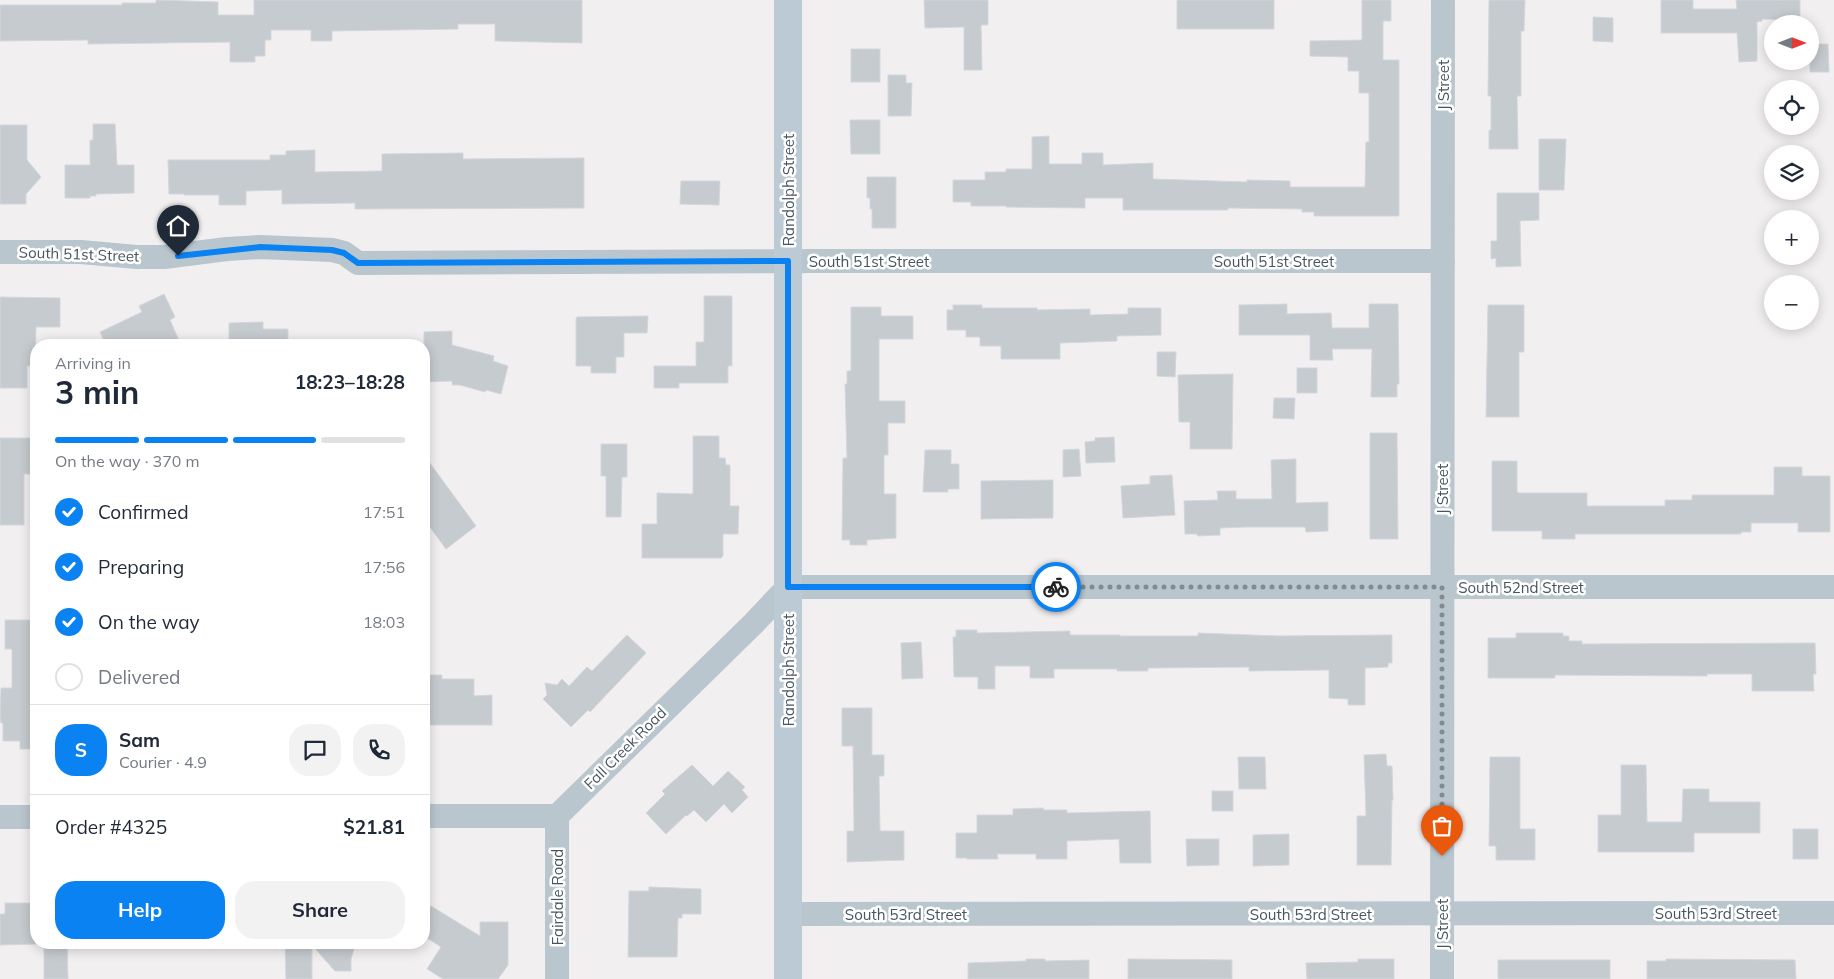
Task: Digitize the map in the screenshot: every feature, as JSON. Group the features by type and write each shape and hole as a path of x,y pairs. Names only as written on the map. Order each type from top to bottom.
{"main road":[{"name":"Randolph Street","path":"788,0 788,979"}],"street":[{"name":"J Street","path":"1442,979 1443,0"},
{"name":"South 51st Street","path":"0,252 81,252 137,257 164,257 260,247 332,250 344,253 358,263 1443,261"},
{"name":"South 52nd Street","path":"788,587 1834,586"},
{"name":"Fall Creek Road","path":"557,816 753,624 788,587"},
{"path":"430,816 557,816"},
{"name":"Fairdale Road","path":"557,816 557,979"},
{"path":"0,817 30,817"},
{"name":"South 53rd Street","path":"788,914 1834,913"}],"building":[{"path":"156,0 218,2 218,15 254,15 254,0 582,0 582,43 495,41 495,24 458,24 458,29 332,31 332,41 311,41 311,30 271,30 271,40 265,40 265,56 255,56 255,62 230,62 230,42 88,44 88,40 0,41 0,5 122,5 122,3 156,3"},
{"path":"924,0 988,0 988,25 981,25 982,70 964,70 964,27 925,28"},
{"path":"1177,0 1274,0 1274,29 1177,29"},
{"path":"1362,0 1391,0 1391,21 1383,21 1383,60 1399,60 1399,216 1314,216 1314,212 1302,212 1302,209 1123,210 1123,198 1085,198 1085,208 971,206 971,202 953,202 953,180 985,180 985,172 1006,172 1006,169 1032,169 1032,137 1049,136 1049,164 1082,164 1082,153 1103,153 1103,165 1153,163 1153,179 1247,182 1247,180 1290,181 1290,187 1365,187 1366,142 1369,142 1369,93 1359,93 1359,71 1348,71 1348,57 1310,56 1310,41 1362,40"},
{"path":"1489,0 1525,0 1524,31 1521,31 1521,96 1517,96 1518,149 1489,149 1491,96 1488,96"},
{"path":"1661,0 1693,0 1693,9 1737,9 1736,0 1800,0 1800,15 1764,15 1764,19 1757,22 1757,61 1739,62 1737,33 1661,33"},
{"path":"1593,17 1613,18 1613,42 1593,41"},
{"path":"1819,44 1828,44 1829,72 1810,72 1810,70 1819,70"},
{"path":"851,49 880,49 880,82 851,82"},
{"path":"888,75 906,75 906,83 912,83 911,116 888,116"},
{"path":"850,120 880,120 880,154 851,154"},
{"path":"93,124 115,124 117,165 134,165 134,193 96,194 96,196 90,196 90,198 65,198 65,165 90,165 90,140 93,140"},
{"path":"0,125 27,125 27,160 41,177 26,194 26,204 0,204"},
{"path":"1539,139 1566,139 1564,190 1539,190"},
{"path":"315,150 315,172 382,171 382,154 463,153 463,159 584,158 584,208 355,209 355,203 282,204 282,190 246,191 246,205 219,205 219,195 169,194 168,160 270,160 270,155 286,155 286,151"},
{"path":"867,177 896,177 896,228 872,228 872,209 870,209 870,198 867,198"},
{"path":"681,181 720,181 719,205 680,204"},
{"path":"1497,193 1539,193 1539,220 1520,221 1521,266 1496,267 1496,258 1491,259 1491,241 1497,241"},
{"path":"164,294 175,317 170,320 178,339 103,339 100,332 142,312 139,306"},
{"path":"704,296 732,296 732,366 728,366 728,383 679,383 679,388 654,388 654,366 696,366 696,342 704,342"},
{"path":"0,297 60,298 60,327 36,327 36,339 30,339 30,366 27,366 27,388 0,388"},
{"path":"1287,304 1287,314 1331,313 1332,328 1369,328 1369,304 1398,304 1399,384 1397,384 1397,397 1371,397 1372,349 1332,349 1333,360 1310,360 1310,335 1239,335 1239,305"},
{"path":"953,305 982,305 982,308 1037,308 1037,310 1090,309 1090,315 1128,314 1128,308 1161,308 1161,335 1117,336 1117,341 1060,343 1060,359 1001,359 1001,346 980,346 980,337 966,337 966,330 947,330 947,310 953,310"},
{"path":"1488,305 1524,305 1524,352 1519,352 1519,417 1486,417"},
{"path":"851,307 881,307 881,316 913,316 913,339 879,339 879,401 905,401 905,423 888,423 888,455 884,455 884,494 896,494 896,538 867,540 867,545 850,545 850,540 842,540 843,458 847,458 845,384 847,384 847,371 851,371"},
{"path":"648,316 647,333 624,333 624,357 616,357 616,373 591,373 591,366 576,366 577,317"},
{"path":"263,322 263,329 288,329 288,339 229,339 229,323"},
{"path":"452,331 452,345 494,356 493,361 508,366 501,394 452,385 452,381 430,382 430,339 424,339 424,332"},
{"path":"1157,352 1176,352 1175,377 1157,376"},
{"path":"1297,368 1317,368 1317,393 1297,393"},
{"path":"1233,374 1232,449 1190,449 1190,422 1179,422 1178,375"},
{"path":"1274,398 1295,398 1294,419 1273,418"},
{"path":"1370,433 1397,433 1398,539 1370,539"},
{"path":"693,436 719,436 719,458 725,458 726,465 730,465 730,506 739,506 738,534 723,534 723,556 721,558 642,558 642,524 657,524 657,493 693,494"},
{"path":"1114,437 1115,462 1086,463 1085,442 1095,441 1095,438"},
{"path":"0,438 30,438 30,474 24,474 24,525 0,525"},
{"path":"601,444 627,444 627,477 622,477 621,517 606,517 606,476 601,476"},
{"path":"1079,449 1081,476 1063,477 1063,450"},
{"path":"925,450 951,450 951,464 959,464 959,489 948,489 948,492 923,492"},
{"path":"1296,459 1296,503 1328,502 1328,531 1306,532 1305,527 1246,527 1220,528 1220,535 1198,536 1197,534 1185,534 1184,501 1218,500 1217,491 1236,491 1236,499 1272,499 1271,460"},
{"path":"1492,461 1517,461 1517,492 1519,493 1587,493 1587,506 1665,506 1665,500 1692,500 1692,495 1774,495 1774,467 1802,467 1802,476 1830,476 1830,532 1798,532 1798,523 1751,523 1751,532 1741,532 1741,534 1575,534 1575,539 1542,539 1542,531 1492,531"},
{"path":"430,463 476,526 446,549 430,527"},
{"path":"1172,475 1175,515 1123,518 1121,486 1150,484 1150,476"},
{"path":"1053,480 1053,518 981,519 981,481"},
{"path":"5,620 30,620 30,749 20,749 20,741 3,741 3,723 1,723 0,716 1,688 12,688 12,649 5,649"},
{"path":"956,630 977,630 977,633 1070,631 1070,635 1120,636 1198,636 1198,633 1278,636 1392,635 1392,663 1388,663 1388,667 1365,668 1365,705 1348,705 1348,699 1329,698 1329,670 1249,671 1249,667 1148,668 1148,671 1054,669 1054,678 1030,678 1030,666 995,666 995,689 978,689 978,677 954,677 953,637 956,637"},
{"path":"1516,633 1563,633 1563,636 1569,636 1569,641 1582,641 1582,644 1815,643 1816,674 1813,674 1814,691 1752,691 1752,674 1707,674 1707,676 1555,675 1555,678 1488,678 1488,638 1516,638"},
{"path":"627,635 646,653 590,712 588,710 571,727 543,699 547,695 545,683 557,685 562,679 569,686 587,667 592,671"},
{"path":"921,642 923,678 902,679 901,643"},
{"path":"430,675 442,675 442,679 474,679 474,696 492,695 492,725 430,725"},
{"path":"842,708 872,708 872,755 884,755 884,776 879,776 880,831 904,831 904,860 847,862 847,831 854,831 853,746 842,746"},
{"path":"1386,754 1387,766 1392,766 1391,865 1357,865 1357,816 1366,816 1364,755"},
{"path":"1238,757 1265,757 1266,789 1239,789"},
{"path":"1490,757 1520,757 1520,829 1535,829 1535,860 1496,860 1496,846 1489,846"},
{"path":"692,765 713,786 728,771 745,787 742,790 748,797 732,813 724,804 706,822 694,810 666,834 646,813 665,794 662,791"},
{"path":"1621,765 1646,765 1647,822 1682,822 1683,789 1709,789 1709,802 1760,802 1760,833 1694,833 1694,852 1598,852 1598,815 1621,815"},
{"path":"1212,791 1233,791 1233,811 1212,811"},
{"path":"1043,808 1044,810 1067,810 1067,813 1150,811 1151,863 1120,863 1119,839 1067,841 1067,859 1036,859 1036,854 997,854 998,859 956,858 956,833 977,833 977,815 1013,815 1013,809"},
{"path":"1793,829 1818,829 1818,859 1793,859"},
{"path":"1289,834 1289,865 1253,866 1253,835"},
{"path":"1186,839 1219,839 1219,865 1187,866"},
{"path":"649,887 701,889 701,914 682,914 682,918 678,918 677,957 628,957 629,891 649,891"},
{"path":"5,903 30,903 30,944 0,945 0,914 5,914"},
{"path":"431,906 480,936 480,922 508,922 508,965 498,979 443,979 427,969 441,947 430,940"},
{"path":"44,949 67,949 68,979 44,979"},
{"path":"285,949 312,949 312,979 286,979"},
{"path":"316,949 354,949 351,959 351,971 335,971"},
{"path":"1026,959 1045,959 1045,961 1089,960 1089,979 968,979 968,963 1026,961"},
{"path":"1128,959 1232,960 1232,979 1128,979"},
{"path":"1358,959 1394,959 1394,979 1307,979 1306,963 1358,962"},
{"path":"1666,959 1795,960 1796,979 1647,979 1647,961 1666,961"},
{"path":"1498,960 1610,960 1610,979 1498,979"}],"way so far":[{"path":"1056,587 1442,587 1442,856"}],"route":[{"path":"178,256 226,249 260,247 332,250 344,253 358,263 788,261 788,587 1056,587"}]}
